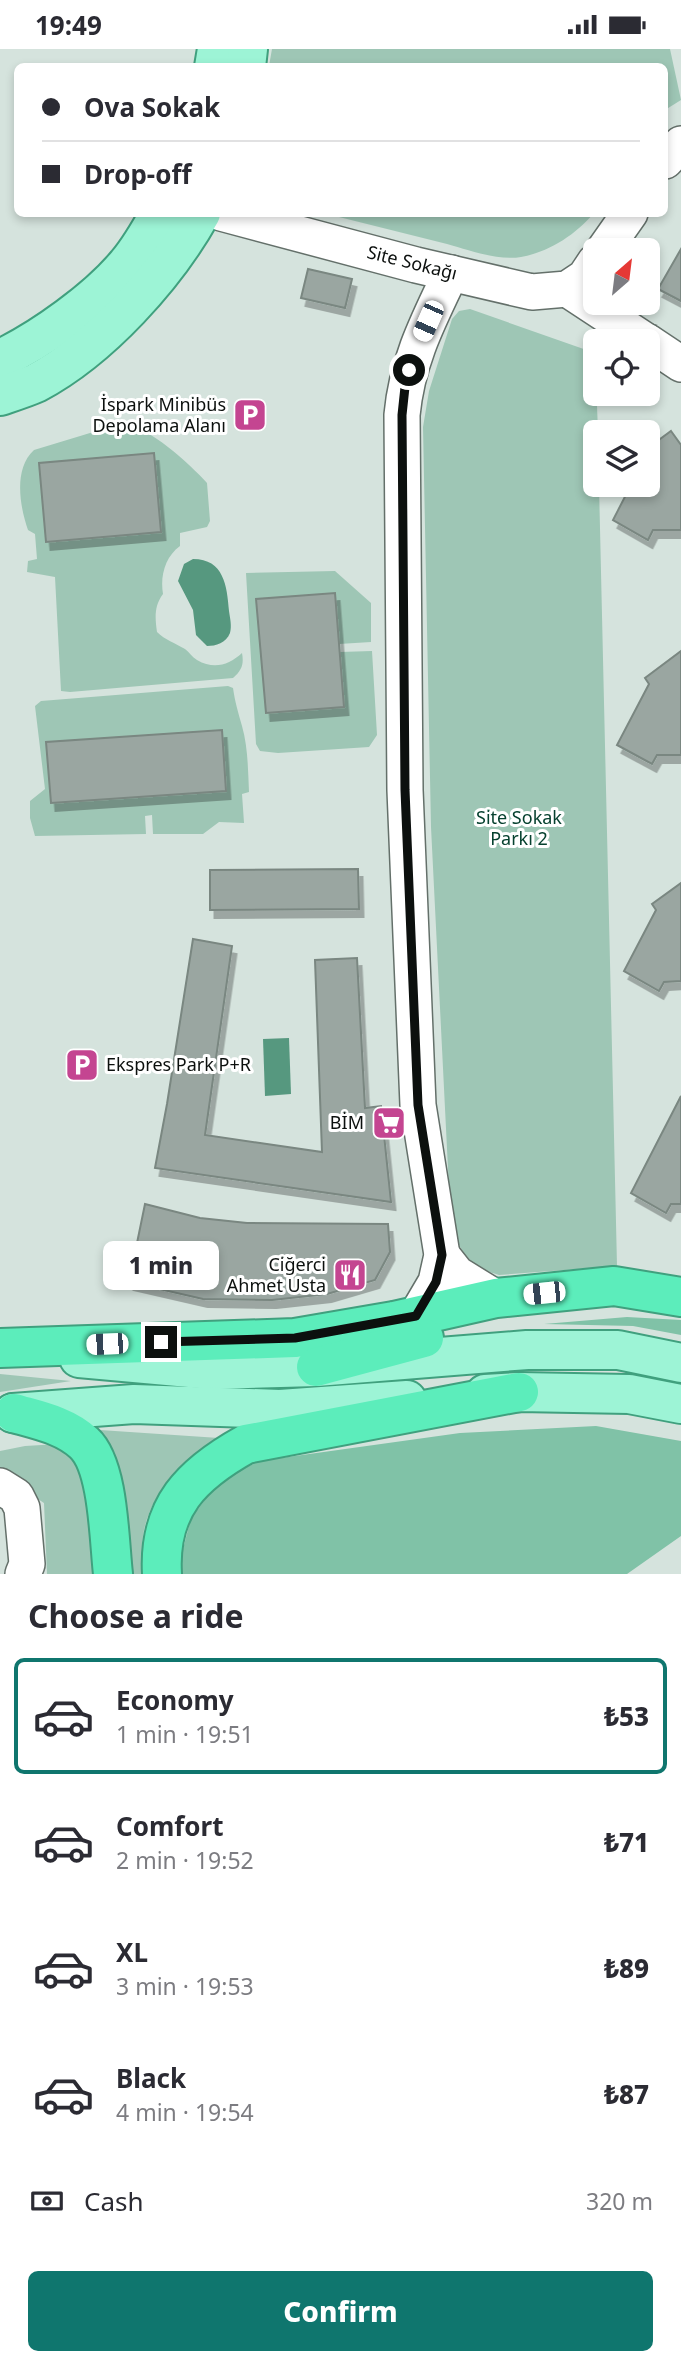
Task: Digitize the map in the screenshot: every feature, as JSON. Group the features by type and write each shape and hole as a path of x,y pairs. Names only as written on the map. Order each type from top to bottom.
{"highway":[{"path":"0,1350 295,1338 496,1298 614,1286 681,1297"},
{"path":"316,1367 437,1335 595,1300 681,1306"},
{"path":"162,1574 161,1557 167,1521 184,1491 214,1462 246,1444 519,1392"},
{"path":"7,1414 59,1426 84,1442 96,1459 102,1480 113,1574"}],"main road":[{"path":"0,359 49,331 95,296 126,265 157,217"},
{"path":"0,396 35,383 72,359 112,325 155,280 186,242 199,217"},
{"path":"0,1350 212,1370 316,1367 527,1350 618,1350 681,1363"},
{"path":"7,1414 134,1404 280,1409 519,1392 629,1394 681,1404"}],"street":[{"path":"668,158 681,144"},
{"name":"Site Sokağı","path":"236,217 532,292 568,289"},
{"path":"612,238 627,217"},
{"path":"416,1316 436,1282 442,1255 418,1105 405,790 402,415 405,387 414,353 451,273"},
{"path":"583,278 568,289 628,329"},
{"path":"660,350 681,364"},
{"path":"442,1255 457,1273 496,1298"},
{"path":"0,1486 16,1496 22,1508 27,1564 23,1574"}],"green space":[{"path":"272,49 670,49 681,100 668,108 668,63 270,63"},
{"path":"339,217 590,217 570,236 551,247 521,257 503,258"},
{"name":"Site Sokak Parkı 2","path":"470,309 583,349 583,406 597,406 598,420 583,420 583,497 599,497 617,1266 499,1275 481,1268 469,1259 451,1229 431,827 423,427 429,391 452,319 459,311"},
{"path":"123,423 156,438 207,483 210,521 207,527 180,533 180,546 167,561 163,574 163,594 156,612 157,632 185,649 197,660 209,665 227,663 242,653 242,667 233,678 61,691 55,577 27,572 28,561 37,559 35,534 28,530 21,500 23,467 34,450"},
{"path":"335,571 371,603 371,642 339,644 340,652 372,651 377,735 369,747 278,753 260,751 256,744 246,573"},
{"path":"228,686 233,688 247,750 249,792 242,794 244,823 219,822 203,834 153,834 152,815 145,816 146,834 35,836 30,818 30,801 45,789 35,706 41,701"},
{"path":"0,1374 71,1381 0,1392"},
{"path":"100,1430 219,1438 183,1466 155,1501 143,1535 144,1574 131,1574 125,1513 114,1451"},
{"path":"59,1444 77,1456 86,1486 99,1574 47,1574 44,1503 0,1474 0,1451"}],"shaded area":[{"path":"193,559 211,564 222,576 225,584 231,630 226,639 217,645 207,646 196,635 193,610 178,581 184,564"},
{"path":"289,1038 291,1094 265,1096 263,1039"},
{"path":"627,1317 681,1320 681,1335 633,1326 544,1324"},
{"path":"596,1426 681,1441 681,1536 627,1574 181,1574 182,1553 191,1518 208,1496 205,1488 259,1461 460,1433"}],"building":[{"path":"681,249 681,301 660,290"},
{"path":"308,269 352,279 345,308 301,298"},
{"path":"671,431 681,445 681,530 653,530 648,540 613,520 625,497 660,497 660,439"},
{"path":"154,453 161,532 46,542 39,463"},
{"path":"335,593 344,707 266,713 256,599"},
{"path":"681,651 681,755 657,755 652,764 617,745 649,684 645,678"},
{"path":"222,730 226,791 51,803 46,742"},
{"path":"358,869 359,909 210,910 210,870"},
{"path":"681,883 681,981 664,982 659,991 624,971 656,910 652,904"},
{"path":"193,939 232,946 205,1135 322,1152 315,960 357,958 365,1108 381,1106 391,1202 155,1168"},
{"path":"681,1096 681,1204 671,1204 666,1213 631,1193"},
{"path":"145,1204 200,1218 247,1223 388,1224 390,1252 375,1280 327,1294 272,1300 203,1299 129,1282"}],"place":[{"name":"İspark Minibüs Depolama Alanı","path":"250,415"},
{"name":"Ekspres Park P+R","path":"82,1065"},
{"name":"BİM","path":"389,1123"},
{"name":"Ciğerci Ahmet Usta","path":"350,1275"}],"route":[{"path":"161,1342 295,1338 394,1321 416,1316 436,1282 442,1255 418,1105 405,790 402,415 409,370"}]}
